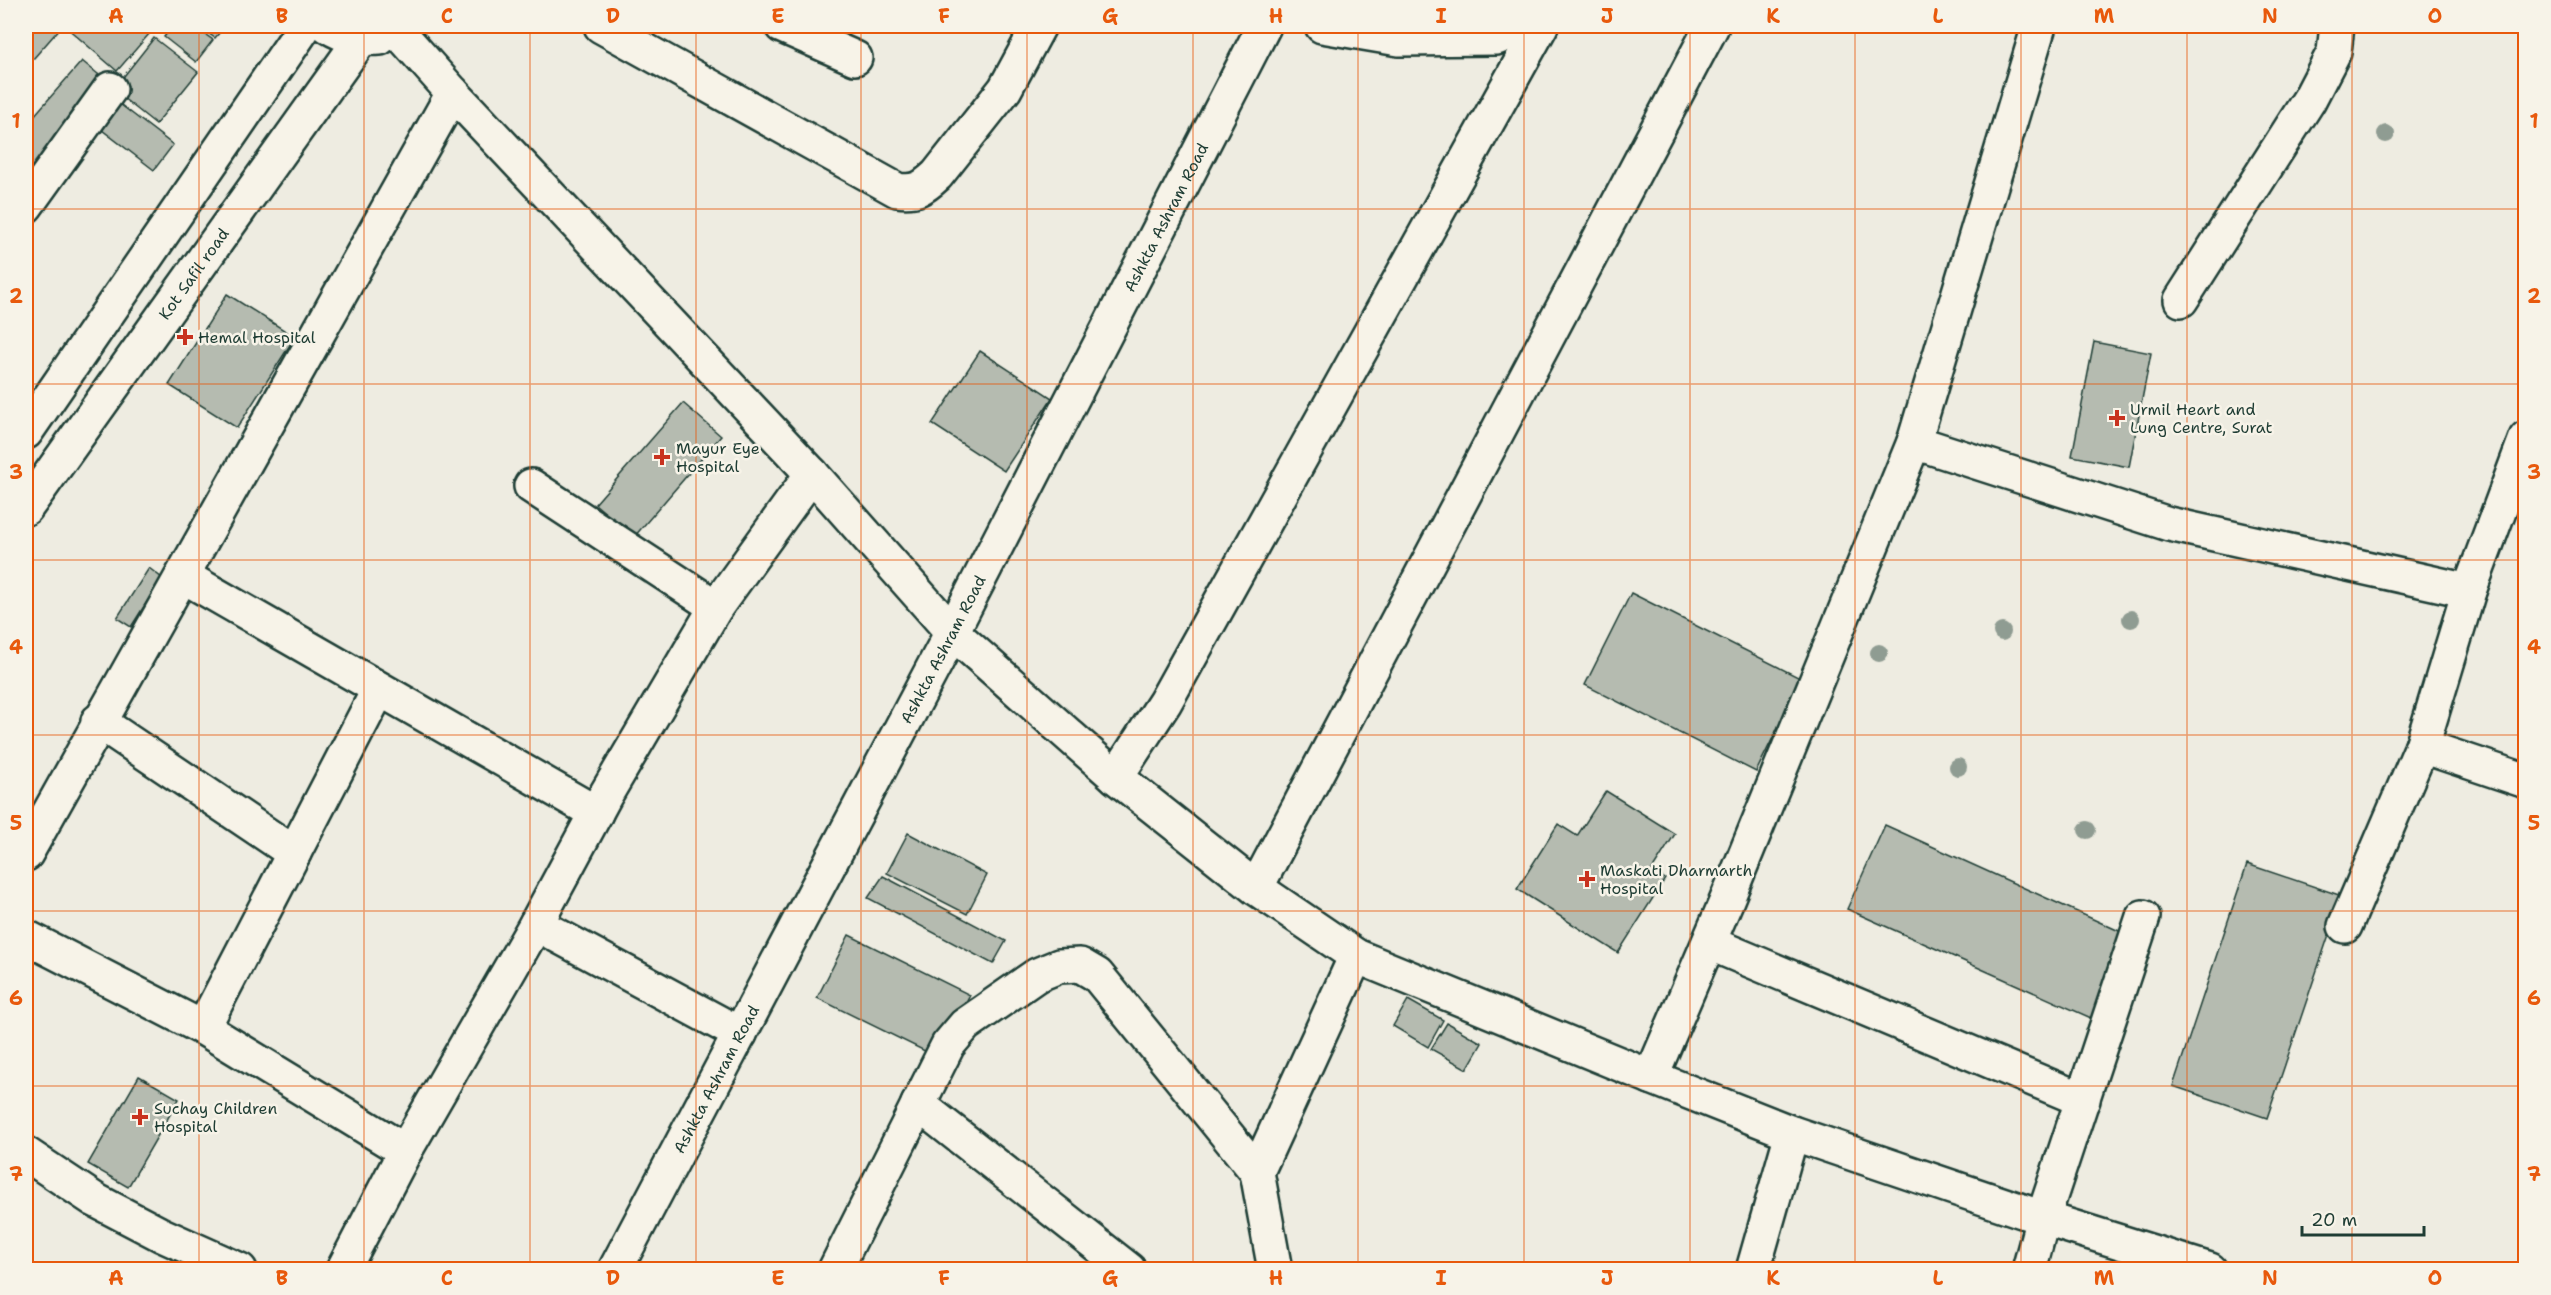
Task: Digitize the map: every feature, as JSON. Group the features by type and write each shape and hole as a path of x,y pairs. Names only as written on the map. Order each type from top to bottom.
{"street":[{"path":"26,432 305,26"},
{"path":"328,26 343,35 361,39 380,38 400,28 453,93 812,474 952,632 1116,777 1256,888 1356,956 1792,1133 2043,1218 2210,1269"},
{"path":"601,26 897,190 912,192 926,185 937,175 1005,89 1039,26"},
{"path":"782,26 855,58"},
{"name":"Ashkta Ashram Road","path":"615,1269 952,632 1264,26"},
{"path":"1322,26 1496,38 1527,26"},
{"path":"1116,777 1165,702 1541,26"},
{"path":"1256,888 1712,26"},
{"path":"1651,1077 1709,943 1914,442 2039,26"},
{"path":"2181,300 2308,100 2334,52 2337,26"},
{"name":"Kot Safil road","path":"26,508 361,39"},
{"path":"26,206 110,89"},
{"path":"26,854 98,721 183,576 453,93"},
{"path":"2345,926 2422,746 2469,591 2526,438"},
{"path":"1914,442 2169,524 2469,591"},
{"path":"343,1269 405,1151 536,924 596,813 716,607 812,474"},
{"path":"531,486 716,607"},
{"path":"183,576 596,813"},
{"path":"203,1028 379,689"},
{"path":"98,721 294,853"},
{"path":"2422,746 2526,781"},
{"path":"2029,1269 2043,1218 2143,917"},
{"path":"536,924 740,1034"},
{"path":"26,938 203,1028 405,1151"},
{"path":"1709,943 2083,1100"},
{"path":"1257,1172 1356,956"},
{"path":"835,1269 948,1045 965,1024 1037,975 1059,966 1080,965 1097,975 1257,1172 1275,1269"},
{"path":"918,1104 1129,1269"},
{"path":"1753,1269 1792,1133"},
{"path":"26,1154 95,1200 162,1234 240,1269"}],"building":[{"path":"26,26 62,26 26,67"},
{"path":"67,26 156,26 117,71"},
{"path":"173,26 193,26 213,40 196,62 164,37"},
{"path":"198,26 225,26 215,38"},
{"path":"154,38 198,72 156,124 113,90"},
{"path":"82,61 109,83 26,181 26,125"},
{"path":"112,98 173,145 154,170 93,123"},
{"path":"227,294 295,337 237,428 169,385"},
{"path":"2094,342 2151,353 2129,467 2072,456"},
{"path":"980,351 1052,398 1004,471 932,424"},
{"path":"683,403 721,436 634,537 595,504"},
{"path":"149,568 162,578 131,627 117,618"},
{"path":"1631,593 1802,679 1756,772 1585,685"},
{"path":"1606,791 1675,834 1652,870 1665,879 1618,953 1517,889 1558,824 1577,836"},
{"path":"1885,825 2128,935 2091,1018 1847,909"},
{"path":"908,833 987,875 967,914 887,873"},
{"path":"2247,864 2342,896 2267,1118 2173,1086"},
{"path":"883,876 1006,941 993,964 868,898"},
{"path":"849,935 970,995 939,1058 817,998"},
{"path":"1408,1000 1443,1020 1428,1047 1393,1026"},
{"path":"1447,1023 1482,1043 1467,1069 1431,1049"},
{"path":"139,1076 179,1099 128,1187 88,1164"}],"place":[{"name":"Hemal Hospital","path":"185,337"},
{"name":"Urmil Heart and Lung Centre, Surat","path":"2117,418"},
{"name":"Mayur Eye Hospital","path":"662,457"},
{"name":"Maskati Dharmarth Hospital","path":"1587,879"},
{"name":"Suchay Children Hospital","path":"140,1117"}]}
